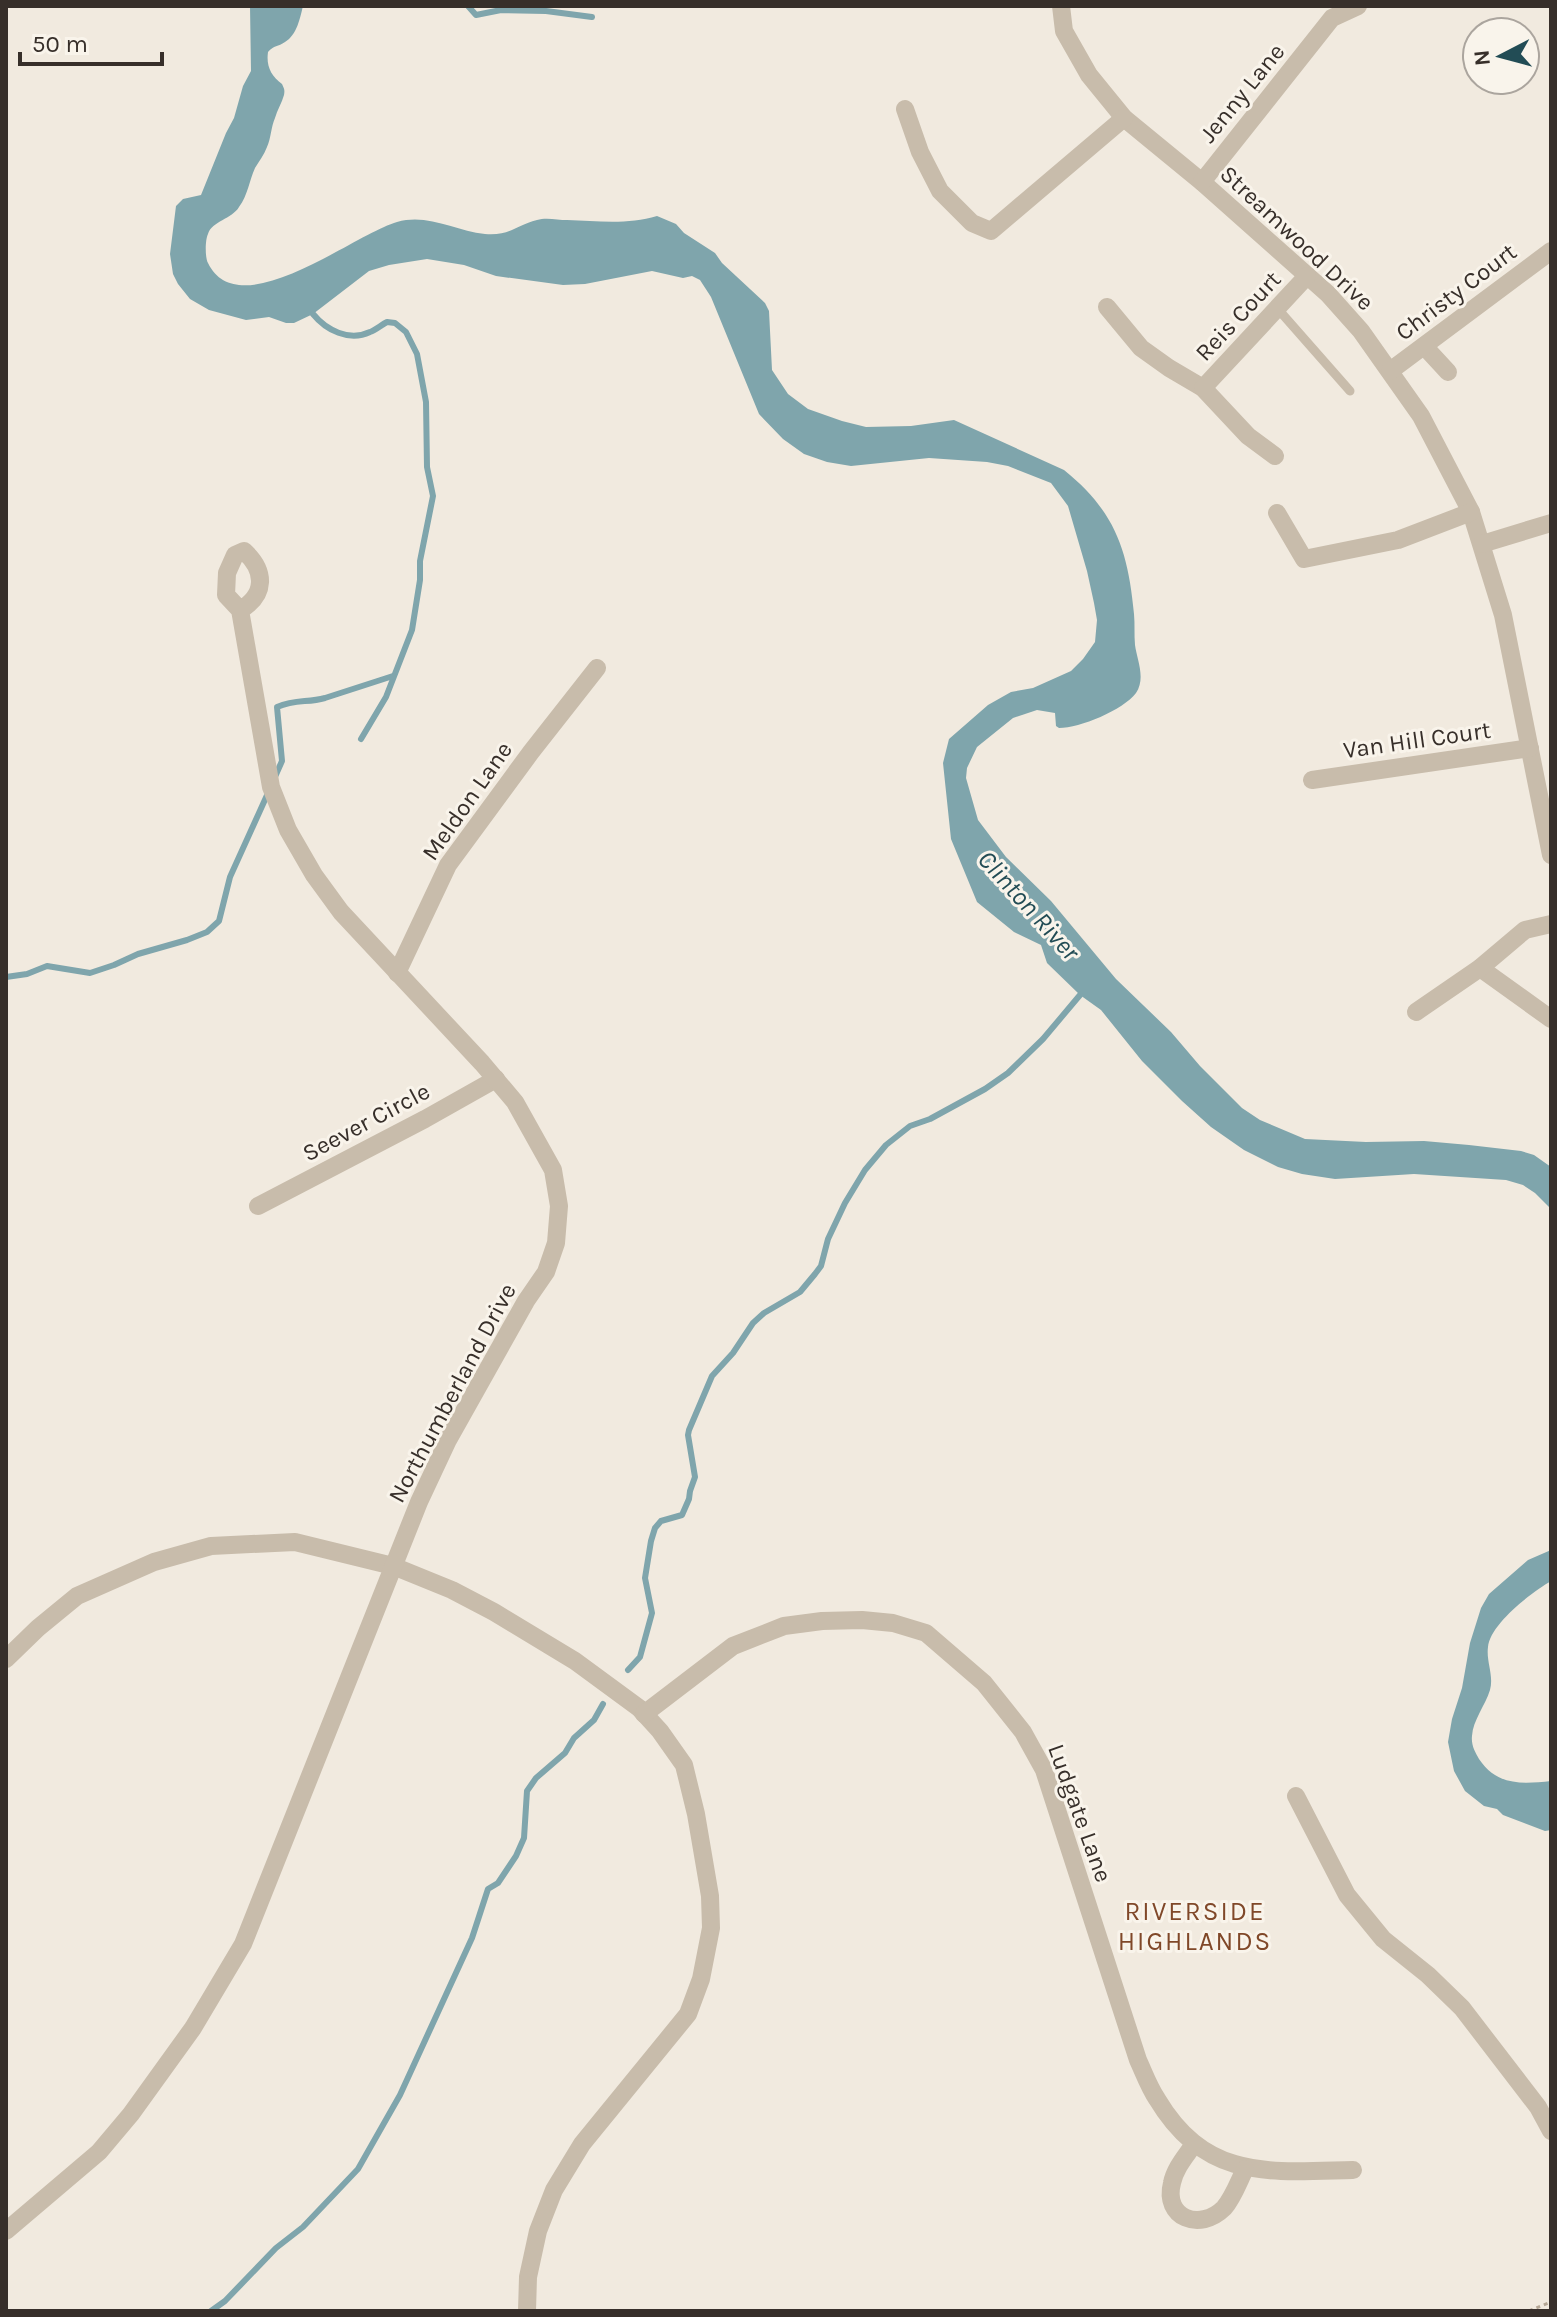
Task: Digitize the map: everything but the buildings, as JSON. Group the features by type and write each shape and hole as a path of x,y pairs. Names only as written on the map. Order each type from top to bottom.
{"street":[{"name":"Streamwood Drive","path":"1061,6 1064,31 1089,75 1124,118 1202,182 1328,294 1361,331 1421,416 1471,512 1482,544 1503,615 1538,761 1551,855"},
{"name":"Jenny Lane","path":"1202,182 1332,18 1358,6"},
{"path":"905,109 920,152 940,191 972,223 991,231 1124,118"},
{"name":"Christy Court","path":"1390,371 1551,251"},
{"name":"Reis Court","path":"1203,388 1307,276"},
{"name":"Reis Court","path":"1107,307 1141,348 1203,388 1248,436 1275,456"},
{"path":"1424,346 1448,372"},
{"path":"1277,513 1304,559 1398,540 1471,512"},
{"path":"1482,544 1551,523"},
{"name":"Northumberland Drive","path":"6,2231 99,2152 131,2114 193,2028 243,1944 419,1502 448,1440 526,1301 546,1272 556,1243 559,1206 553,1170 515,1102 341,912 314,875 288,830 271,787 240,610"},
{"name":"Meldon Lane","path":"397,973 448,865 597,668"},
{"name":"Van Hill Court","path":"1312,780 1538,761"},
{"path":"1416,1012 1480,968 1525,930 1551,924"},
{"path":"1480,968 1551,1019"},
{"name":"Seever Circle","path":"258,1206 496,1079"},
{"path":"6,1659 77,1596 154,1562 211,1546 295,1542 393,1566 452,1590 575,1661 639,1708 660,1731 684,1765 710,1896 711,1928 701,1979 688,2014 582,2144 554,2190 538,2231 528,2277 527,2311"},
{"name":"Ludgate Lane","path":"644,1714 733,1646 784,1626 862,1620 893,1623 926,1633 984,1683 1023,1732 1044,1770 1138,2060 1156,2098 1176,2125 1194,2144 1219,2159 1245,2169 1353,2170"},
{"path":"1296,1796 1347,1895 1383,1939 1428,1975 1462,2008 1538,2107 1551,2131"},
{"path":"1194,2144 1176,2170 1170,2195 1177,2212 1184,2217 1204,2221 1226,2206 1245,2169"}],"lane":[{"path":"1277,308 1350,391"}],"path":[{"path":"1529,2311 1551,2302"}],"water":[{"name":"Clinton River","path":"250,6 303,6 292,35 268,52 270,70 284,91 267,147 239,207 214,226 207,237 207,261 223,280 245,285 270,281 298,271 378,230 408,220 431,221 494,234 541,219 601,222 657,216 676,224 684,233 715,253 765,303 769,311 772,370 788,394 808,409 866,427 911,426 954,420 1064,470 1096,501 1123,551 1141,675 1139,687 1130,699 1111,712 1068,727 1056,726 1055,713 1037,710 1013,718 977,747 967,768 966,778 978,820 1006,857 1051,901 1116,979 1242,1108 1260,1120 1305,1139 1424,1141 1534,1155 1551,1167 1551,1209 1523,1185 1506,1180 1414,1174 1335,1179 1278,1167 1244,1150 1211,1127 1142,1061 1101,1010 1080,995 1047,963 1041,945 1014,932 977,902 951,839 943,763 949,739 988,705 1011,692 1033,688 1071,671 1095,642 1097,620 1087,571 1068,506 1051,483 1008,466 987,462 929,458 851,466 804,454 783,439 759,414 711,297 700,280 692,276 683,278 652,271 585,284 563,285 496,276 464,265 427,259 369,271 313,314 294,323 269,317 246,320 209,310 190,299 173,274 170,254 176,206 183,199 201,195 234,118 243,86 251,71"},
{"path":"1551,1550 1551,1581 1513,1610 1491,1638 1488,1647 1490,1690 1472,1739 1479,1759 1502,1779 1530,1783 1551,1781 1551,1830 1545,1831 1484,1806 1465,1791 1454,1771 1448,1742 1481,1608 1489,1594 1528,1560"}],"waterway":[{"path":"468,6 476,15 501,10 546,11 592,17"},
{"path":"313,314 338,333 354,336 372,331 387,322 395,323 406,332 417,354 426,402 427,467 433,496 420,561 412,630 386,697 361,739"},
{"path":"274,779 282,761 277,707 325,698 393,676"},
{"path":"6,977 27,974 47,966 90,973 207,932 219,921 230,877 268,793"},
{"path":"628,1670 640,1657 652,1613 645,1578 651,1541 661,1521 682,1515 689,1499 695,1477 688,1435 712,1376 733,1353 753,1323 800,1292 815,1274 821,1266 828,1239 845,1203 865,1170 886,1145 910,1126 930,1119 1008,1073 1043,1039 1080,995"},
{"path":"211,2311 225,2301 276,2248 303,2227 358,2169 400,2095 472,1938 488,1889 498,1883 516,1856 524,1838 527,1791 594,1720 603,1704"}],"district":[{"name":"RIVERSIDE HIGHLANDS","path":"1195,1926"}]}
